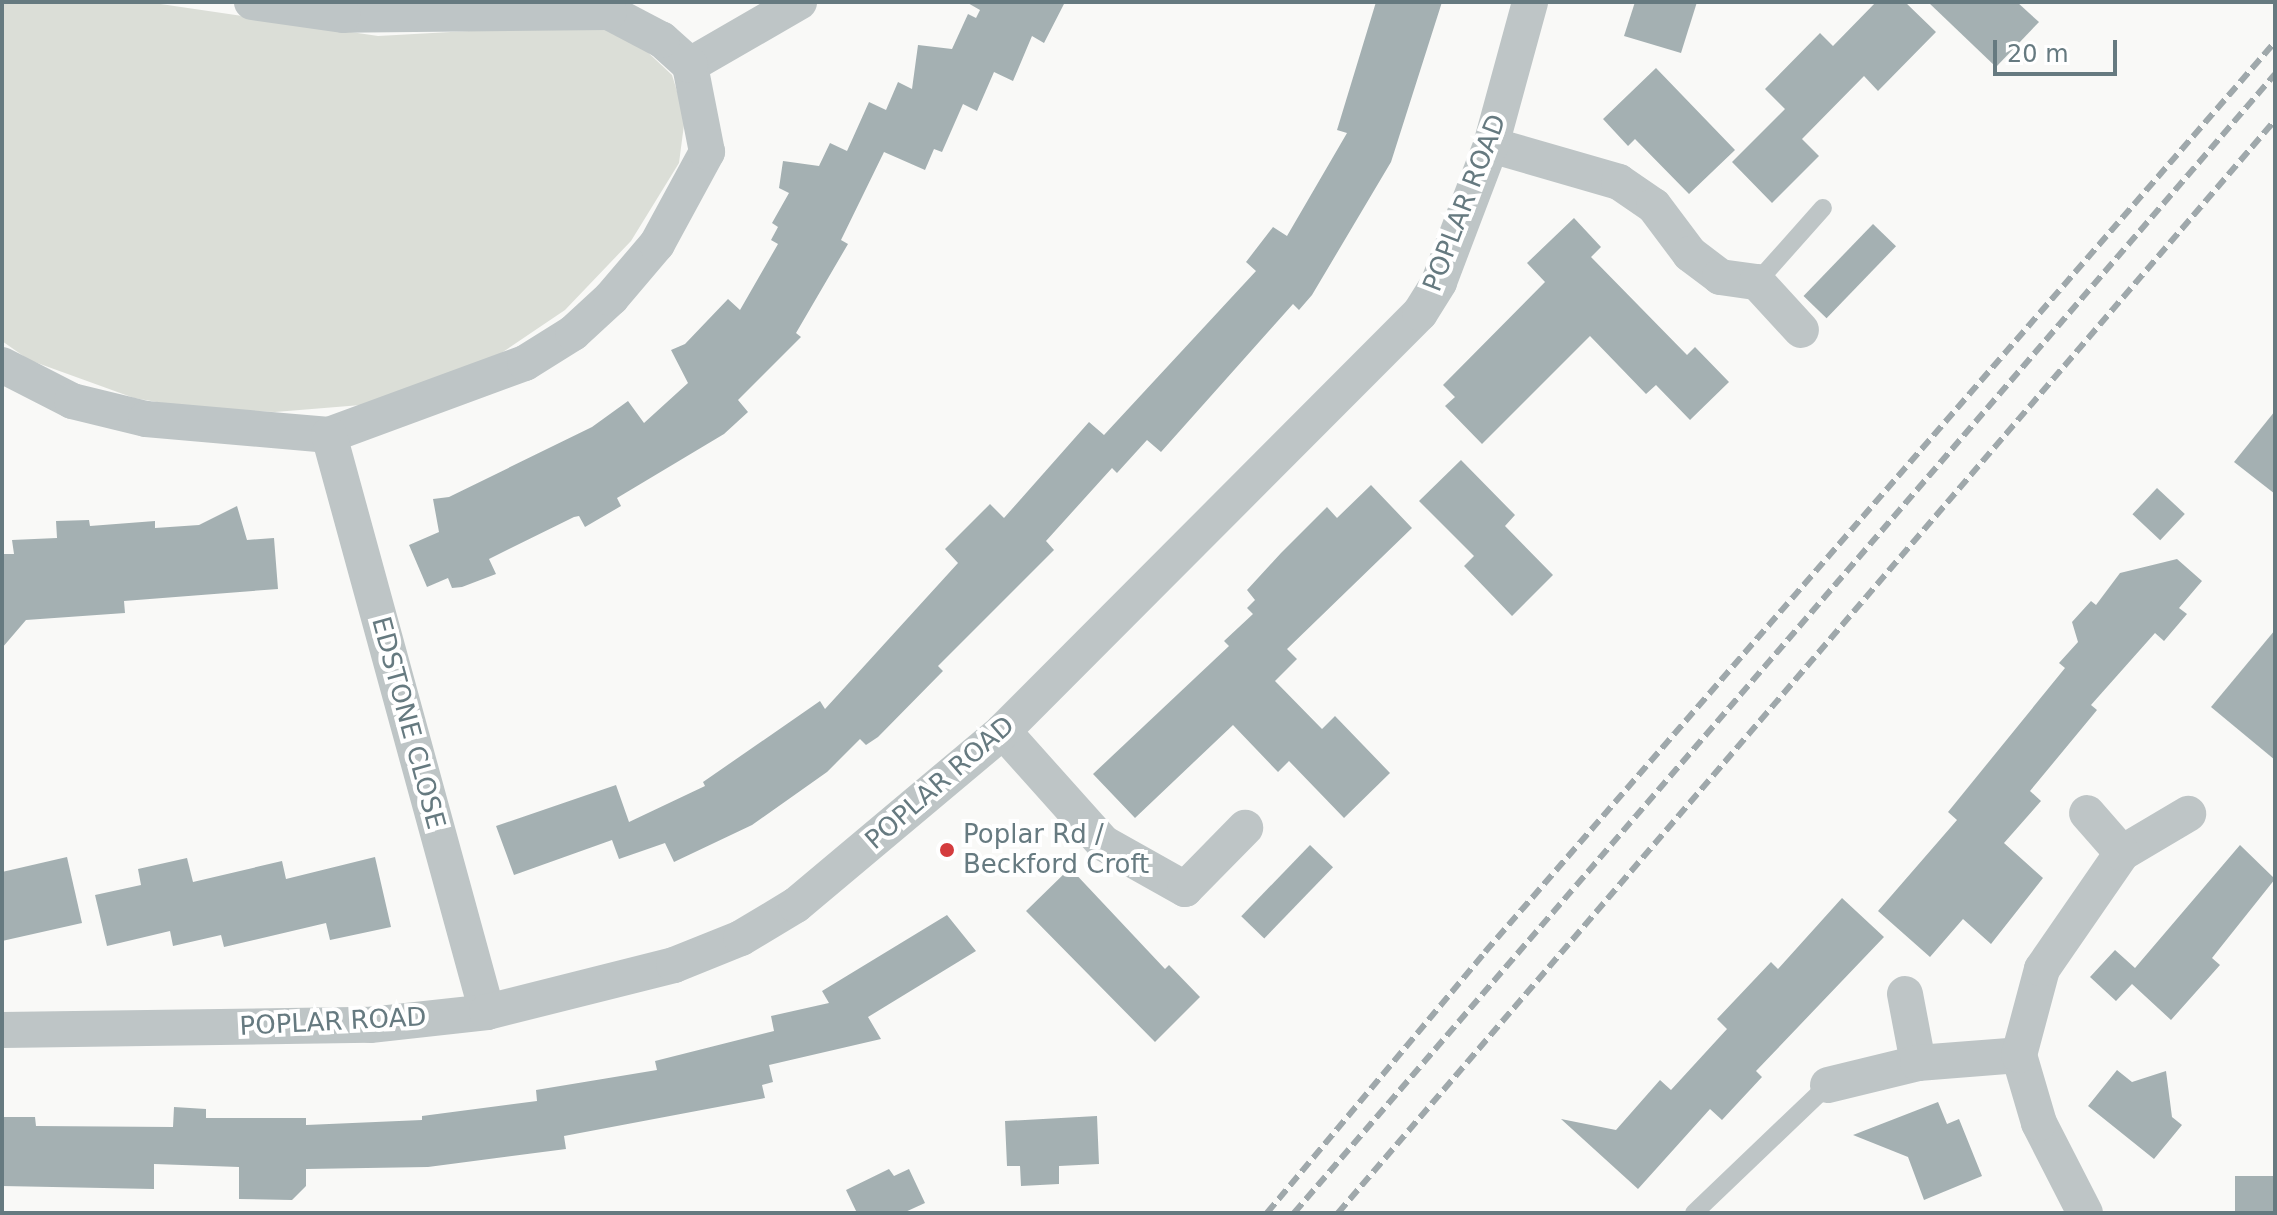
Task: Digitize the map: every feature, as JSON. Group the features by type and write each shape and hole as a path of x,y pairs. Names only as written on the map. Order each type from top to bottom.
{"street":[{"path":"2,365 72,401 146,419 329,435 525,363 573,333 611,298 657,244 707,152 690,65 662,40 609,12 343,15 252,2"},
{"path":"690,65 799,2"},
{"name":"POPLAR ROAD","path":"2,1030 370,1025 487,1012 615,984 741,938 796,905 1003,731 1420,313 1439,282 1491,145 1530,2"},
{"path":"1491,145 1619,182 1654,206 1690,254 1720,277 1757,282 1801,330"},
{"name":"EDSTONE CLOSE","path":"329,435 487,1012"},
{"path":"1003,731 1103,843 1185,889 1245,828"},
{"path":"2087,813 2122,853"},
{"path":"2085,1213 2039,1123 2019,1055 2042,969 2122,853 2188,814"},
{"path":"1905,994 1918,1063"},
{"path":"1828,1085 1918,1063 2019,1055"}],"lane":[{"path":"1757,282 1823,208"},
{"path":"1694,1213 1828,1085"}],"shaded area":[{"path":"2,2 147,2 378,36 594,24 639,44 672,75 685,117 679,163 631,241 565,310 485,364 361,405 275,412 191,408 134,398 29,360 2,341"}],"building":[{"path":"966,2 1065,2 1044,43 1032,36 1013,81 994,72 977,111 963,104 942,152 934,149 925,170 884,152 841,240 848,244 796,333 801,337 738,400 748,412 724,434 617,498 621,506 585,527 579,516 574,517 489,559 496,574 462,587 452,588 448,578 427,587 409,545 439,532 433,499 449,497 592,427 628,401 644,423 688,383 671,350 685,344 728,299 740,310 778,244 771,240 778,227 772,223 789,193 779,188 783,161 819,166 830,143 847,151 869,102 886,110 898,82 912,89 918,45 952,49 968,14 976,18 980,10"},
{"path":"1376,2 1442,2 1391,162 1312,295 1299,310 1293,304 1161,452 1147,440 1117,473 1112,468 1046,541 1054,550 938,666 943,671 878,737 866,745 860,739 827,772 752,825 674,862 665,843 619,859 612,840 514,875 496,826 616,785 629,822 705,786 703,782 820,701 825,709 958,563 945,549 990,504 1004,518 1089,422 1104,435 1256,271 1246,262 1273,227 1287,236 1347,133 1337,130"},
{"path":"1635,2 1697,2 1681,53 1624,36"},
{"path":"1876,2 1905,2 1936,32 1878,91 1864,76 1802,139 1819,156 1772,203 1732,162 1785,109 1765,89 1820,33 1833,46"},
{"path":"1928,2 2017,2 2039,22 1996,67"},
{"path":"1656,68 1735,150 1689,194 1635,139 1628,146 1603,119"},
{"path":"1574,218 1601,247 1591,257 1687,355 1695,347 1729,382 1690,420 1656,385 1646,394 1590,336 1482,444 1445,406 1455,397 1443,385 1545,282 1527,263"},
{"path":"1873,224 1896,246 1827,318 1804,296"},
{"path":"2275,411 2275,494 2234,462"},
{"path":"1461,460 1515,515 1505,526 1553,575 1512,616 1464,566 1474,556 1419,501"},
{"path":"1371,485 1412,528 1287,649 1297,659 1275,681 1322,729 1335,716 1390,773 1344,818 1289,761 1278,772 1233,725 1135,818 1093,774 1229,646 1224,641 1253,614 1247,608 1255,600 1247,590 1281,553 1327,507 1337,518"},
{"path":"2157,488 2185,514 2160,540 2132,514"},
{"path":"237,506 247,540 274,538 278,589 124,601 125,613 26,620 2,648 2,554 14,554 12,540 57,538 56,521 89,520 90,526 155,521 155,528 199,525"},
{"path":"2177,559 2202,581 2179,608 2187,614 2164,641 2155,633 2091,705 2097,710 2030,791 2041,801 2004,843 2043,878 1991,944 1963,919 1930,957 1878,911 1957,820 1948,812 2065,668 2059,663 2078,642 2072,622 2091,601 2096,605 2120,573"},
{"path":"2275,630 2275,760 2211,707"},
{"path":"1310,845 1333,867 1264,938 1241,916"},
{"path":"2240,845 2275,879 2212,958 2220,965 2171,1020 2132,984 2116,1001 2090,977 2115,950 2135,968"},
{"path":"67,857 82,923 2,941 2,872"},
{"path":"375,857 391,927 330,940 326,923 224,947 221,935 173,946 170,931 107,946 95,895 141,885 138,869 187,858 193,882 282,861 286,879"},
{"path":"1070,868 1165,969 1169,965 1200,997 1155,1042 1026,911"},
{"path":"1842,898 1884,937 1756,1071 1762,1077 1722,1120 1710,1109 1638,1189 1561,1119 1616,1130 1660,1080 1671,1090 1727,1029 1717,1019 1771,962 1778,969"},
{"path":"947,915 976,951 868,1017 881,1039 769,1065 773,1082 762,1085 765,1098 564,1136 566,1149 428,1167 306,1169 306,1186 292,1200 239,1199 239,1167 154,1164 154,1189 2,1186 2,1117 35,1117 36,1126 173,1127 174,1107 206,1109 206,1118 306,1118 306,1125 422,1120 422,1116 537,1101 536,1090 657,1070 655,1061 774,1031 771,1016 829,1003 822,991"},
{"path":"2117,1070 2132,1082 2166,1071 2172,1117 2182,1125 2154,1159 2088,1106"},
{"path":"1938,1102 1947,1124 1959,1119 1982,1176 1924,1200 1908,1157 1853,1135"},
{"path":"1097,1116 1099,1164 1059,1166 1059,1184 1021,1186 1020,1166 1007,1166 1005,1121"},
{"path":"889,1169 894,1176 909,1169 925,1203 903,1213 857,1213 846,1190"},
{"path":"2235,1176 2275,1176 2275,1213 2235,1213"}],"railway":[{"path":"1267,1213 1485,952 2275,42"},
{"path":"1294,1213 2275,74"},
{"path":"1338,1213 2275,120"}],"place":[{"name":"Poplar Rd / Beckford Croft","path":"947,850"}]}
